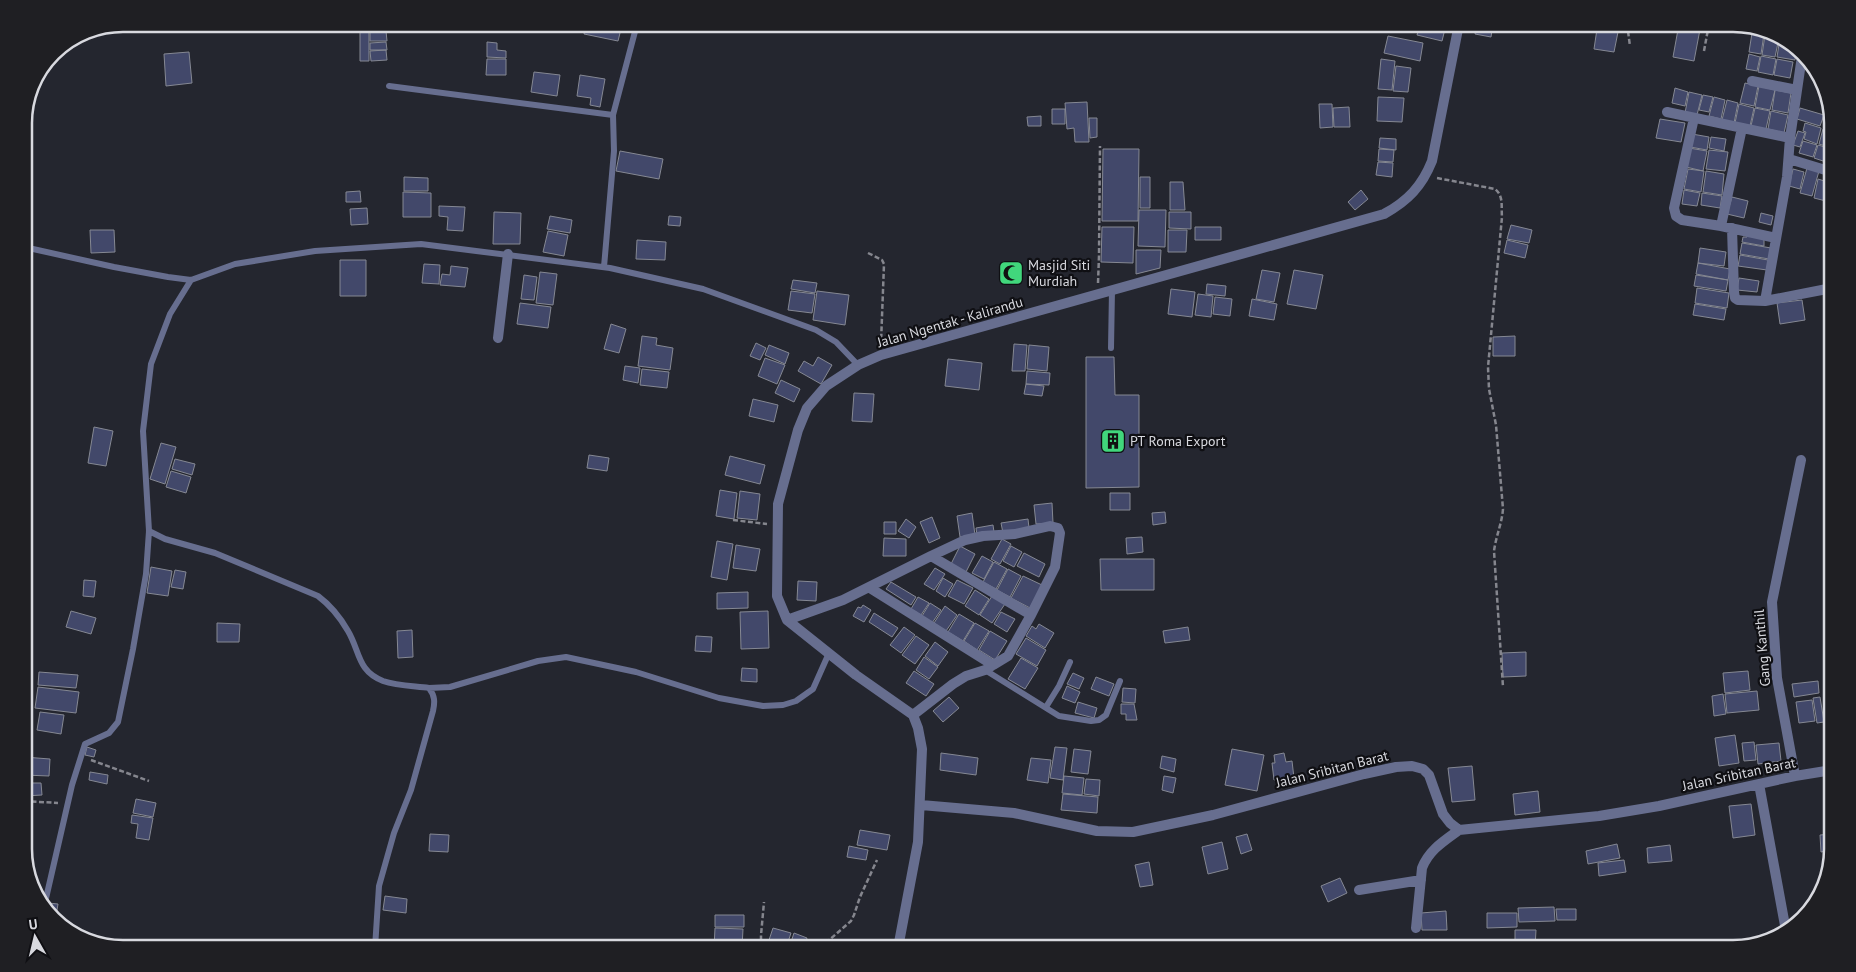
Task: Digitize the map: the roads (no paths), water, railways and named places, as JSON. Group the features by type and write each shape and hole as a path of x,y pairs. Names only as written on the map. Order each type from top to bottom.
{"street":[{"name":"Jalan Ngentak - Kalirandu","path":"913,714 856,675 787,620 777,596 778,504 798,430 807,408 826,386 858,365 881,355 1384,214 1402,204 1426,176 1432,161 1457,32"},
{"path":"1765,301 1789,159 1790,138 1801,63"},
{"path":"1752,81 1796,90"},
{"path":"1667,112 1790,138"},
{"path":"1694,118 1674,208 1676,216 1682,220 1732,228 1776,238"},
{"path":"1721,226 1742,128"},
{"path":"1789,159 1823,169"},
{"path":"1732,228 1735,298 1738,300 1765,301 1823,290"},
{"path":"498,338 508,254"},
{"name":"Gang Kanthil","path":"1794,776 1777,678 1772,602 1801,460"},
{"path":"787,620 870,588 965,540 984,536 1015,534 1050,526 1058,528 1060,533 1056,567 1008,656 989,668 966,676 913,714 922,749 921,805 918,842 900,939"},
{"path":"931,556 1031,615"},
{"path":"870,588 989,668"},
{"name":"Jalan Sribitan Barat","path":"921,805 1014,814 1097,831 1133,832 1213,815 1364,774 1396,767 1412,766 1423,768 1429,775 1443,814 1459,830 1599,816 1659,806 1794,776 1824,771"},
{"path":"1759,784 1785,923"},
{"path":"1416,928 1422,868 1436,847 1459,830"},
{"path":"1360,890 1421,880"}],"lane":[{"path":"604,267 614,150 613,115 635,33"},
{"path":"389,86 613,115"},
{"path":"33,249 168,278 191,280 235,264 314,251 422,244 604,267 703,289 816,330 836,342 858,365"},
{"path":"46,896 67,804 85,744 109,733 118,722 144,584 149,532 143,431 151,364 170,314 191,280"},
{"path":"1111,348 1112,290"},
{"path":"149,532 215,553 318,596 329,604 349,632 366,670 383,681 405,686 450,687 538,661 566,658 636,672 719,698 763,706 784,705 796,701 813,689 829,653"},
{"path":"1046,707 1059,686 1070,662"},
{"path":"989,668 1059,716 1091,721 1099,720 1106,715 1120,681"},
{"path":"376,939 379,886 394,833 411,790 433,711 434,699 429,688"}],"place":[{"name":"Masjid Siti Murdiah","path":"1011,273"},
{"name":"PT Roma Export","path":"1113,441"}]}
